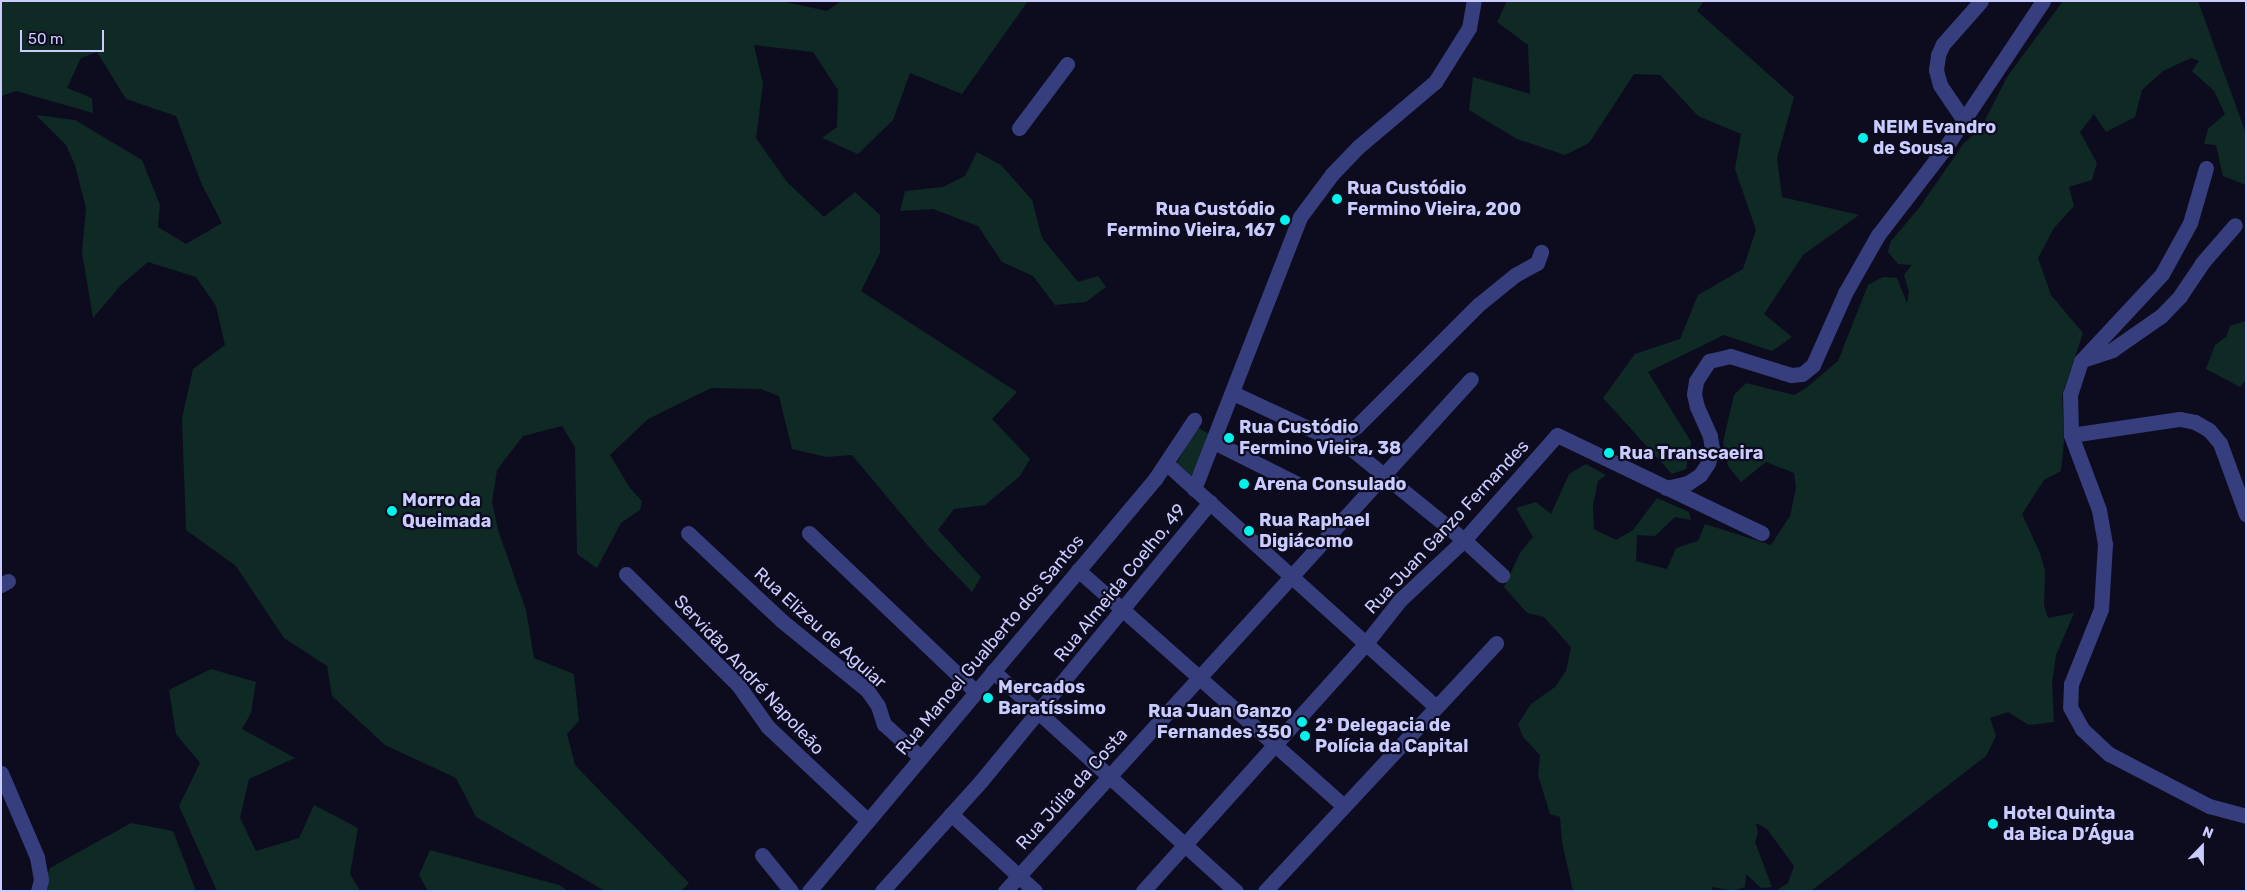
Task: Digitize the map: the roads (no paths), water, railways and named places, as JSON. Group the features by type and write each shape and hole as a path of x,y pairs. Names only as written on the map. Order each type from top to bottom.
{"street":[{"path":"1194,489 1216,438 1300,218 1340,165 1439,77 1470,28 1474,1"},
{"path":"1964,119 1940,85 1936,70 1938,55 1948,38 1981,1"},
{"path":"1666,488 1688,483 1700,475 1708,463 1712,449 1710,436 1696,408 1694,394 1696,381 1708,361 1730,356 1777,373 1802,374 1813,365 1821,352 1845,293 1869,250 1964,119 2043,1"},
{"path":"1019,128 1068,64"},
{"path":"2206,168 2190,223 2162,274 2081,361 2070,394 2071,435 2099,510 2105,544 2101,609 2071,684 2070,707 2082,730 2109,754 2209,806 2246,816"},
{"path":"2081,361 2112,350 2161,316 2180,296 2202,263 2235,225"},
{"path":"1338,438 1357,426 1478,305 1515,275 1537,263 1541,252"},
{"name":"Rua Júlia da Costa","path":"1005,891 1471,379"},
{"path":"1233,393 1323,435 1338,438 1382,476 1464,540 1502,575"},
{"path":"2071,435 2180,419 2195,422 2210,430 2220,443 2246,514"},
{"name":"Rua Manoel Gualberto dos Santos","path":"809,891 1166,463 1194,420"},
{"name":"Rua Juan Ganzo Fernandes","path":"1143,891 1366,643 1400,600 1464,540 1557,435 1666,488"},
{"path":"1216,438 1298,484"},
{"path":"1166,463 1434,705"},
{"path":"1666,488 1762,533"},
{"name":"Rua Almeida Coelho, 49","path":"882,891 1038,712 1210,502"},
{"name":"Rua Elizeu de Aguiar","path":"688,533 782,621 867,690 878,706 884,724 920,757"},
{"path":"809,533 976,692"},
{"path":"1078,570 1344,805"},
{"name":"Servidão André Napoleão","path":"626,574 738,685 768,727 868,820"},
{"path":"1265,891 1434,705 1496,642"},
{"path":"993,671 1236,891"},
{"path":"1,773 37,857 41,880 38,891"},
{"path":"951,814 1035,891"},
{"path":"762,855 791,891"}],"place":[{"name":"NEIM Evandro de Sousa","path":"1863,138"},
{"name":"Rua Custódio Fermino Vieira, 200","path":"1337,199"},
{"name":"Rua Custódio Fermino Vieira, 167","path":"1285,220"},
{"name":"Rua Custódio Fermino Vieira, 38","path":"1229,438"},
{"name":"Rua Transcaeira","path":"1609,453"},
{"name":"Arena Consulado","path":"1244,484"},
{"name":"Morro da Queimada","path":"392,511"},
{"name":"Rua Raphael Digiácomo","path":"1249,531"},
{"name":"Mercados Baratíssimo","path":"988,698"},
{"name":"Rua Juan Ganzo Fernandes 350","path":"1302,722"},
{"name":"2ª Delegacia de Polícia da Capital","path":"1305,736"},
{"name":"Hotel Quinta da Bica D’Água","path":"1993,824"}]}
